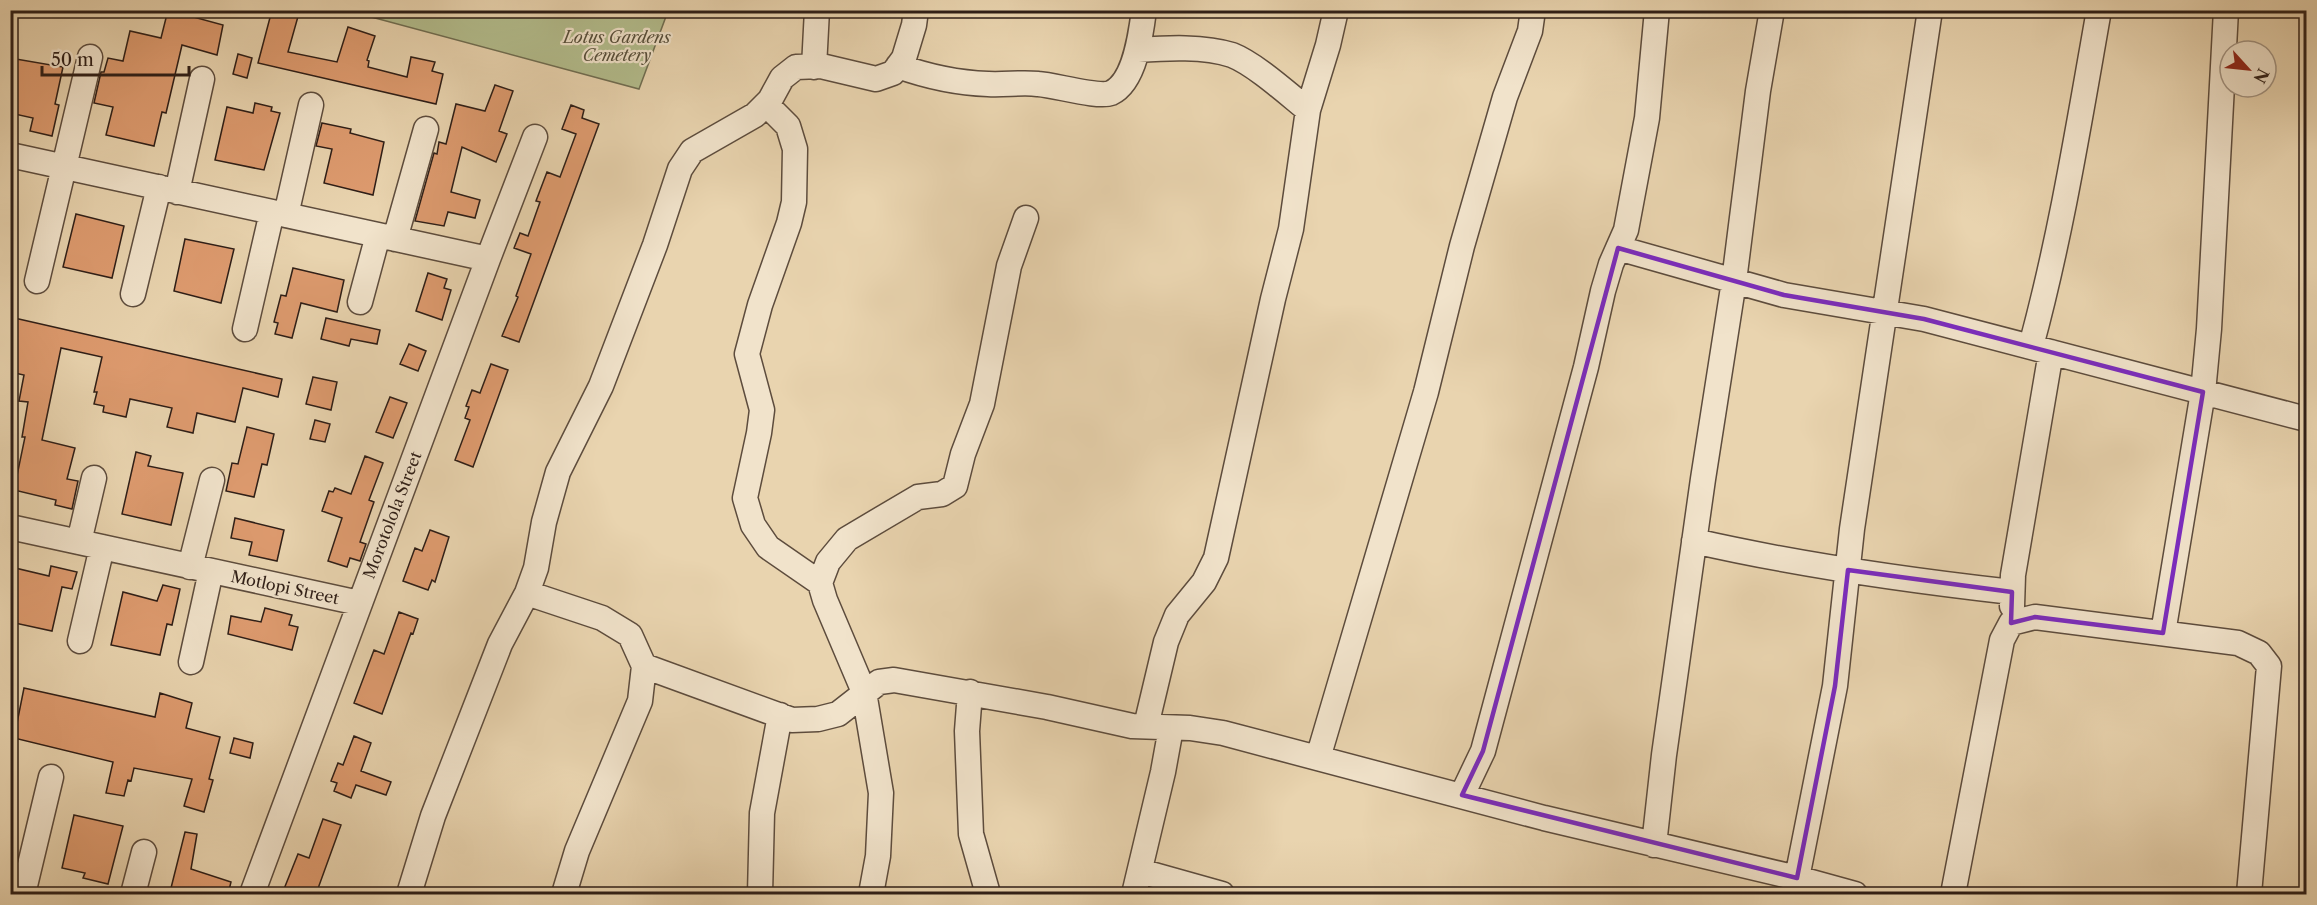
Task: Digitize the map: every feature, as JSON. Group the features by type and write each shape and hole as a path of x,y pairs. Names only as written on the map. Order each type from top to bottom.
{"street":[{"path":"814,67 817,10"},
{"path":"409,894 433,816 500,644 527,592 536,568 544,522 558,472 601,386 656,244 680,169 692,151 731,131 755,115 766,104 782,78 796,67 821,66 876,79 893,73 904,58 916,10"},
{"path":"898,66 918,74 987,84 1032,83 1061,86 1095,95 1110,93 1122,85 1138,50 1144,10"},
{"path":"1146,726 1166,642 1178,615 1204,582 1216,558 1272,299 1291,229 1308,110 1329,45 1336,10"},
{"path":"1318,758 1426,392 1462,246 1505,97 1530,31 1533,10"},
{"path":"1462,795 1483,751 1586,367 1603,291 1626,230 1647,118 1657,10"},
{"path":"1654,845 1664,754 1694,541 1734,281 1758,92 1772,10"},
{"path":"1797,878 1835,686 1848,570 1930,10"},
{"path":"1953,894 2002,640 2011,623 2013,575 2041,349 2041,310 2075,146 2099,10"},
{"path":"2163,633 2203,392 2209,329 2226,10"},
{"path":"1138,50 1184,48 1232,55 1254,68 1308,110"},
{"path":"37,281 90,57"},
{"path":"133,294 202,79"},
{"path":"766,104 788,126 795,149 794,202 789,223 760,305 747,354 762,410 745,498 753,525 768,547 820,583"},
{"path":"245,329 311,105"},
{"path":"360,302 387,237 426,129"},
{"name":"Morotolola Street","path":"252,894 535,137"},
{"path":"10,155 488,259"},
{"path":"871,894 878,856 881,793 864,692 820,583 828,562 847,539 918,496 942,494 956,486 963,454 982,404 1009,266 1026,218"},
{"path":"1618,248 1784,295 1924,319 2307,419"},
{"path":"79,542 94,478"},
{"name":"Motlopi Street","path":"191,662 212,480"},
{"name":"Motlopi Street","path":"10,527 359,603"},
{"path":"1694,541 1761,556 1921,582 2012,592"},
{"path":"80,641 102,548"},
{"path":"527,592 602,618 630,635 644,666 640,701 577,851 564,894"},
{"path":"2011,623 2035,616 2238,643 2259,653 2269,666 2249,894"},
{"path":"644,666 792,720 818,719 844,710 879,682 894,680 970,692 1132,726 1223,733 1654,845 1797,878 1855,894"},
{"path":"970,692 967,731 970,834 988,894"},
{"path":"760,894 762,813 780,716"},
{"path":"1134,894 1171,728"},
{"path":"22,894 51,777"},
{"path":"133,894 144,852"},
{"path":"1140,871 1222,894"}],"highlighted area":[{"path":"1618,248 1784,295 1924,319 2203,392 2163,633 2035,617 2011,623 2012,592 1848,570 1835,686 1797,878 1462,795 1483,751"}],"green space":[{"name":"Lotus Gardens Cemetery","path":"668,10 639,89 349,11"}],"building":[{"path":"168,10 187,10 186,15 223,25 217,55 182,45 166,113 162,112 154,146 106,135 113,107 94,103 101,72 104,72 108,58 123,61 130,31 161,38"},
{"path":"272,10 290,10 299,13 288,52 337,62 348,27 375,36 367,60 369,61 368,67 407,77 411,57 435,62 432,71 443,74 436,104 258,63"},
{"path":"238,54 252,58 247,78 233,74"},
{"path":"10,58 63,67 55,104 59,105 52,136 30,131 33,118 10,113"},
{"path":"495,85 513,91 499,131 507,134 496,162 462,147 451,192 480,200 475,218 448,212 444,226 415,221 434,153 437,154 439,142 446,144 456,104 485,111"},
{"path":"255,103 272,107 271,111 280,113 264,170 215,160 227,107 253,113"},
{"path":"571,105 584,110 582,118 599,124 519,342 502,336 518,297 516,296 531,254 514,248 520,233 528,236 540,202 536,201 547,172 560,177 576,134 562,129"},
{"path":"322,123 351,129 350,133 384,142 373,195 324,183 332,149 316,146"},
{"path":"76,214 124,226 112,278 63,267"},
{"path":"185,239 234,249 221,303 174,291"},
{"path":"293,268 344,280 337,312 301,303 292,338 275,334 278,323 274,322 281,295 286,296"},
{"path":"428,273 447,279 444,288 451,290 442,320 416,311"},
{"path":"10,317 282,379 278,397 243,388 235,422 197,413 193,433 167,427 172,408 130,399 126,417 103,412 104,406 94,404 97,392 94,392 102,357 61,348 42,440 75,448 67,479 78,481 72,509 55,505 56,500 14,490 25,437 22,437 28,402 19,401 24,375 10,372"},
{"path":"326,318 380,330 377,344 351,339 349,346 321,339"},
{"path":"409,344 426,351 418,371 400,364"},
{"path":"491,364 508,370 473,467 455,460 470,420 465,418 469,407 466,406 472,390 480,393"},
{"path":"313,377 337,382 331,410 306,404"},
{"path":"390,397 407,403 393,438 376,432"},
{"path":"315,420 330,424 325,442 310,439"},
{"path":"247,427 274,434 267,465 262,464 254,497 226,491 232,463 238,464"},
{"path":"136,452 151,456 148,466 183,473 171,525 122,514"},
{"path":"365,456 383,463 369,500 374,502 360,542 366,544 360,561 350,558 347,567 328,561 342,518 322,511 329,491 333,492 335,488 351,494"},
{"path":"235,518 284,530 277,561 249,555 252,542 231,538"},
{"path":"430,530 449,537 435,582 432,580 428,590 403,581 415,548 422,551"},
{"path":"51,566 77,572 72,589 62,587 52,631 10,622 10,585 15,568 49,576"},
{"path":"163,585 180,589 172,625 167,624 160,655 111,645 123,592 157,601"},
{"path":"265,608 292,615 289,625 298,627 292,650 228,634 231,616 261,622"},
{"path":"399,612 418,619 382,714 354,703 374,650 384,654"},
{"path":"24,688 155,717 160,693 192,703 186,728 220,737 209,779 213,780 204,812 184,806 192,779 134,768 124,796 106,793 113,762 14,738"},
{"path":"354,736 371,743 361,771 391,782 386,795 356,785 351,798 334,791 337,783 331,781 338,763 343,765"},
{"path":"234,738 253,743 250,758 230,753"},
{"path":"74,815 123,826 108,884 83,878 85,873 62,868"},
{"path":"323,819 341,825 316,894 282,894 298,854 309,858"},
{"path":"185,832 197,834 191,869 231,882 228,894 170,892"}]}
